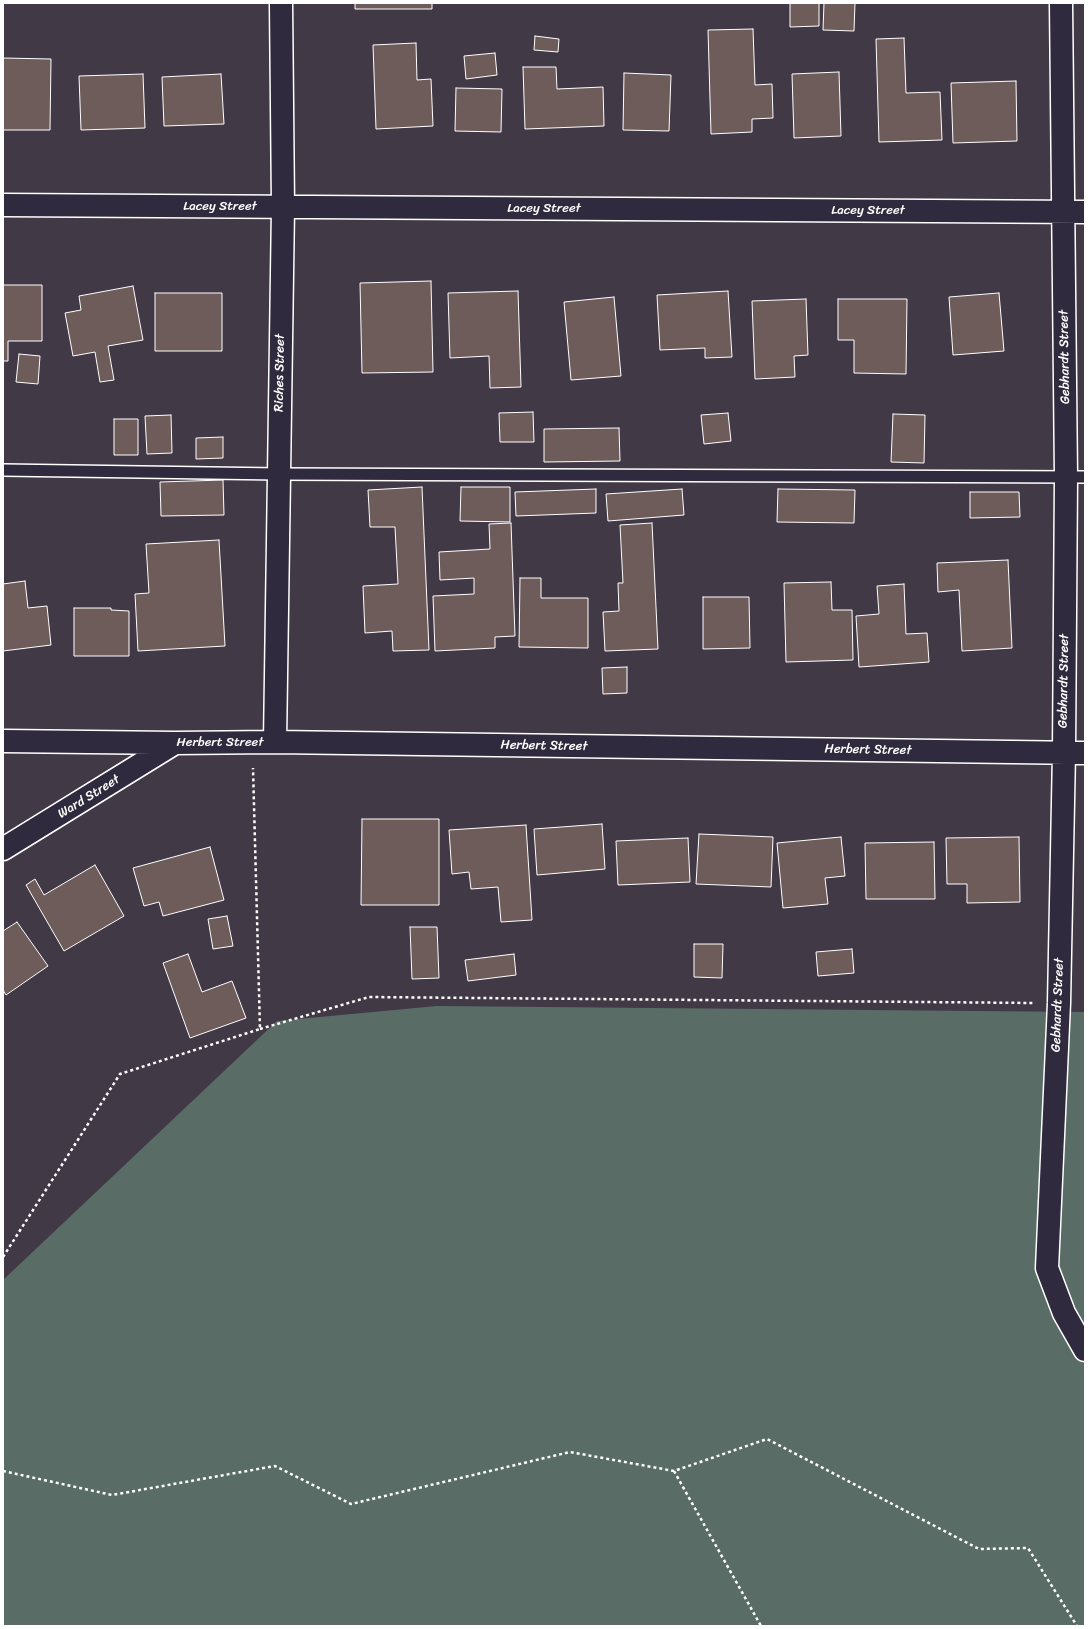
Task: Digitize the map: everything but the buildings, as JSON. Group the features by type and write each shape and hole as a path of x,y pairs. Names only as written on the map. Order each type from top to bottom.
{"street":[{"name":"Riches Street","path":"275,742 282,207 281,3"},
{"name":"Gebhardt Street","path":"1061,3 1063,212 1076,477 1064,752 1059,1003 1047,1268 1064,1313 1085,1350"},
{"name":"Lacey Street","path":"3,205 1085,212"},
{"name":"Herbert Street","path":"3,741 175,743 275,742 1085,753"},
{"name":"Ward Street","path":"3,849 175,743"}],"lane":[{"path":"3,470 279,474 1076,477"}],"path":[{"path":"252,742 260,1029"},
{"path":"3,1257 120,1074 260,1029 369,997 1059,1003"},
{"path":"3,1471 112,1495 275,1466 351,1504 570,1452 674,1471 767,1439 979,1549 1028,1548 1077,1626"},
{"path":"674,1471 761,1626"}],"green space":[{"path":"437,1006 1085,1012 1085,1626 3,1626 3,1280 277,1021"}]}
